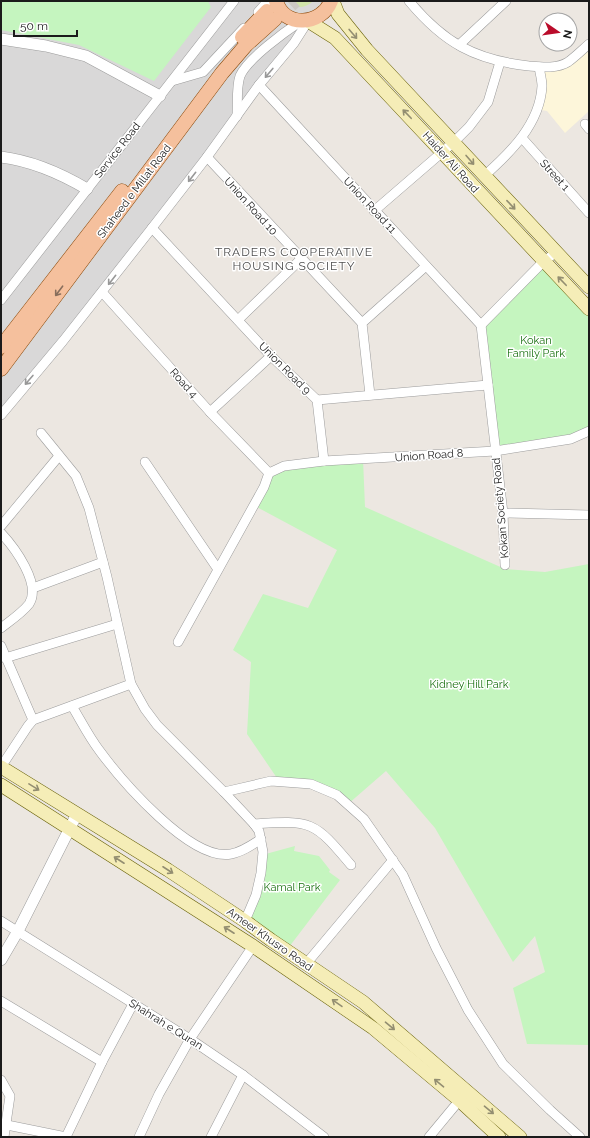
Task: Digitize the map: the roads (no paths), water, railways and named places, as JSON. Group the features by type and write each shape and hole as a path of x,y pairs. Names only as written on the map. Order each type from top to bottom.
{"main road":[{"path":"271,8 278,6 284,14 293,19 305,21 324,13 332,1"},
{"name":"Haider Ali Road","path":"332,1 338,14 367,50 454,142 555,253 589,287"},
{"name":"Shaheed e Millat Road","path":"1,347 220,64 271,8"},
{"name":"Shaheed e Millat Road","path":"1,369 222,73 246,46 271,8"},
{"name":"Haider Ali Road","path":"305,21 335,38 442,151 543,262 589,309"},
{"name":"Ameer Khusro Road","path":"1,767 245,921 363,1002 463,1096 500,1137"},
{"name":"Ameer Khusro Road","path":"1,785 253,946 373,1028 514,1135"}],"street":[{"name":"Service Road","path":"1,300 172,82 233,1"},
{"path":"408,1 448,39 475,54 500,62 539,67 555,66 567,62 589,44"},
{"path":"459,45 506,1"},
{"path":"172,82 203,72 271,8"},
{"path":"1,415 102,292 207,157 259,85 294,43 305,21"},
{"path":"237,116 238,84 243,71 277,37 305,21"},
{"path":"1,39 46,46 86,56 160,96"},
{"path":"374,211 454,142 469,127 488,102 500,62"},
{"path":"484,176 503,159 522,138 540,98 542,86 539,67"},
{"name":"Union Road 11","path":"259,85 481,325"},
{"name":"Street 1","path":"522,138 589,212"},
{"path":"1,156 32,162 63,175 87,189"},
{"name":"Union Road 10","path":"207,157 300,260 362,324"},
{"name":"Union Road 9","path":"152,228 271,356 317,400 488,385"},
{"path":"481,325 543,262 555,253"},
{"path":"238,320 300,260"},
{"path":"370,395 362,324 426,266"},
{"name":"Road 4","path":"102,292 210,412 269,472"},
{"name":"Kokan Society Road","path":"481,325 503,513 505,565"},
{"path":"210,412 271,356"},
{"path":"317,400 324,462"},
{"name":"Union Road 8","path":"269,472 284,466 324,462 495,451 571,439 589,431"},
{"path":"41,433 76,476 89,508 131,684 145,709 157,725 254,824 261,839 263,852 261,873 256,895 245,921"},
{"path":"1,526 59,456"},
{"path":"145,462 217,568"},
{"path":"178,642 217,568 264,487 269,472"},
{"path":"503,513 589,515"},
{"path":"1,533 22,560 32,588 29,604 1,628"},
{"path":"32,588 103,562"},
{"path":"5,658 117,624"},
{"path":"1,646 33,720"},
{"path":"1,767 33,720 131,684"},
{"path":"72,706 98,749 131,790 175,831 201,848 230,854 245,849 261,839"},
{"path":"224,792 271,781 311,784 326,789 337,795 364,819 403,875 436,948 468,1010 503,1064 580,1137"},
{"path":"1,960 18,931 77,814"},
{"path":"254,824 286,822 304,823 316,828 329,839 351,865"},
{"path":"306,964 393,860"},
{"name":"Shahrah e Quran","path":"1,921 190,1038 243,1075 324,1137"},
{"path":"139,1137 159,1094 190,1038 253,946"},
{"path":"1,1001 102,1062"},
{"path":"7,1125 66,1137 102,1062 133,1004"},
{"path":"211,1137 243,1075"},
{"path":"1,1080 10,1096 7,1125 4,1137"},
{"path":"429,1137 463,1096"}],"tunnel":[{"path":"275,19 295,1"}],"district":[{"name":"TRADERS COOPERATIVE HOUSING SOCIETY","path":"294,259"}],"park label":[{"name":"Kokan Family Park","path":"536,346"},
{"name":"Kidney Hill Park","path":"469,684"},
{"name":"Kamal Park","path":"292,887"}]}
